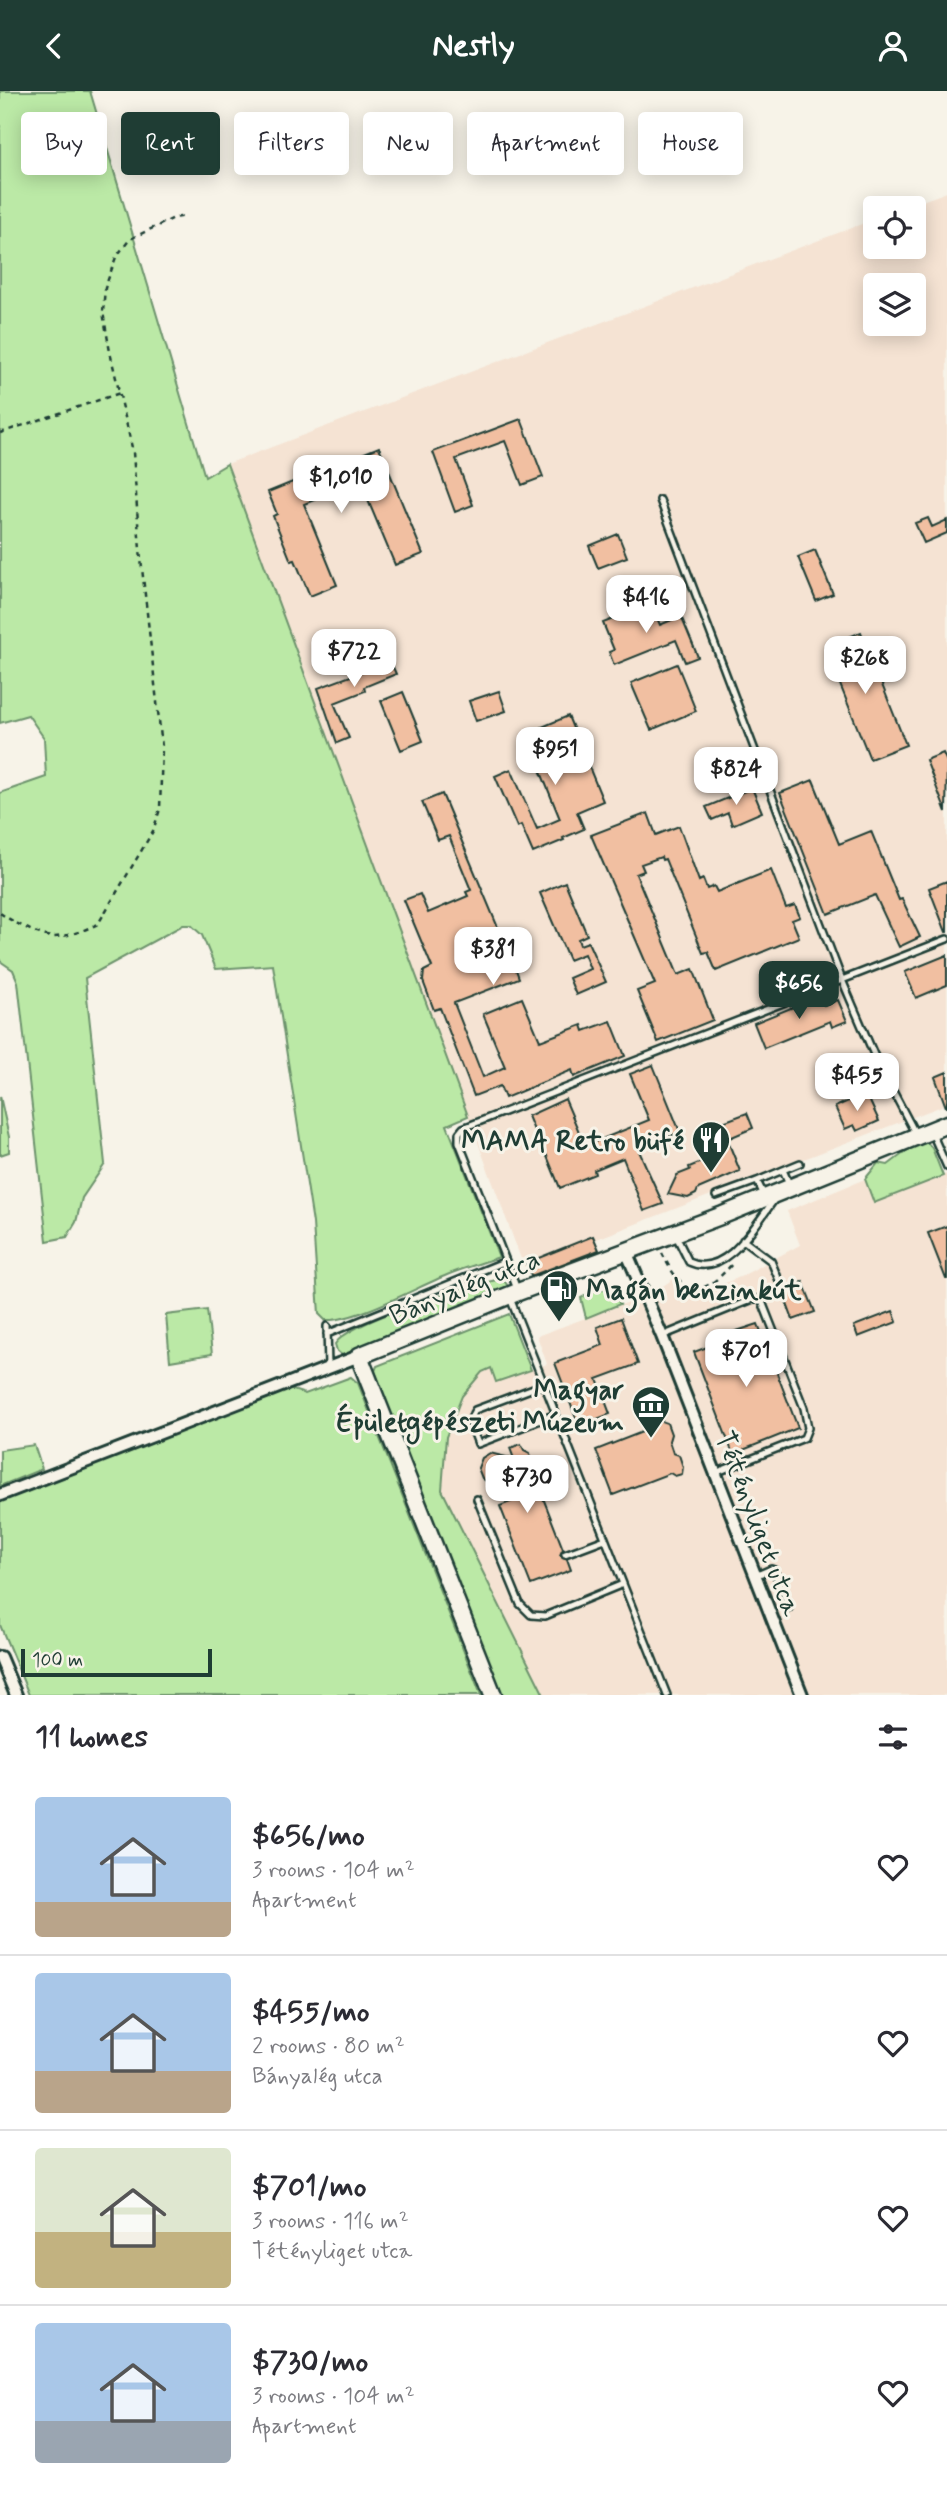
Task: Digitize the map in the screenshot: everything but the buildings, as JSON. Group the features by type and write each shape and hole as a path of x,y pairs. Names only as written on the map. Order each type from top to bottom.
{"street":[{"name":"Bányalég utca","path":"0,1495 514,1293 675,1233 947,1124"},
{"name":"Tétényliget utca","path":"626,1251 662,1335 802,1695"},
{"path":"359,1356 493,1695"},
{"path":"0,1657 16,1695"}],"lane":[{"path":"660,500 842,980 875,1057 947,1167"},
{"path":"667,1695 544,1384 506,1261 459,1142 458,1133 463,1128 947,939"},
{"path":"716,1196 800,1164"},
{"path":"675,1233 689,1262 702,1267 728,1256 779,1192 783,1170"},
{"path":"757,1181 779,1192"},
{"path":"743,1240 771,1261 781,1285"},
{"path":"328,1368 327,1330 506,1261"},
{"path":"662,1335 752,1299 761,1299 798,1388 808,1428 804,1438 715,1473"},
{"path":"544,1384 475,1410 470,1417 478,1444 556,1414"},
{"path":"477,1499 520,1604 531,1615 545,1616 623,1584"},
{"path":"565,1554 605,1539"},
{"path":"755,1576 774,1570 789,1608"}],"path":[{"path":"0,913 12,921 53,937 82,931 98,924 153,831 160,809 162,747 140,550 133,452 103,312 105,288 116,257 130,239 174,218 186,216"},
{"path":"0,433 120,393"},
{"path":"657,1248 677,1279 694,1289 712,1284 748,1246"}],"shaded area":[{"path":"947,192 947,1104 524,1267 227,464 863,224 863,259 926,259 926,200"},
{"path":"947,1174 947,1695 544,1695 442,1490 446,1437 462,1396 482,1372 491,1368 496,1382 547,1364 537,1336 653,1293 673,1279 682,1289 700,1293 740,1277 800,1245 787,1211 865,1179 874,1203"}],"green space":[{"path":"0,91 90,91 96,112 21,112 21,175 107,175 107,148 205,477 227,464 468,1116 447,1125 499,1257 447,1275 386,1303 352,1315 325,1320 319,1314 313,1223 273,965 216,969 202,935 191,925 183,925 85,978 105,1164 82,1198 76,1222 67,1237 47,1241 18,982 13,970 0,961 0,793 46,777 44,738 28,715 0,723"},
{"path":"0,1096 9,1137 9,1152 0,1155"},
{"path":"925,1140 932,1148 943,1176 874,1203 865,1179 878,1163 888,1165"},
{"path":"496,1280 504,1281 508,1286 505,1297 343,1356 337,1351 335,1344 345,1335 384,1315"},
{"path":"596,1290 611,1290 620,1304 586,1318 581,1298"},
{"path":"207,1310 212,1354 170,1361 166,1315"},
{"path":"509,1314 531,1370 496,1382 491,1368 482,1372 462,1396 446,1437 442,1490 544,1695 500,1695 375,1371 377,1366"},
{"path":"351,1377 358,1383 481,1695 29,1695 0,1625 0,1501 290,1389 305,1394"},
{"path":"34,1445 42,1469 0,1486 0,1450"}],"place":[{"name":"MAMA Retro büfé","path":"711,1174"},
{"name":"Magán benzinkút","path":"559,1323"},
{"name":"Magyar Épületgépészeti Múzeum","path":"651,1439"}]}
